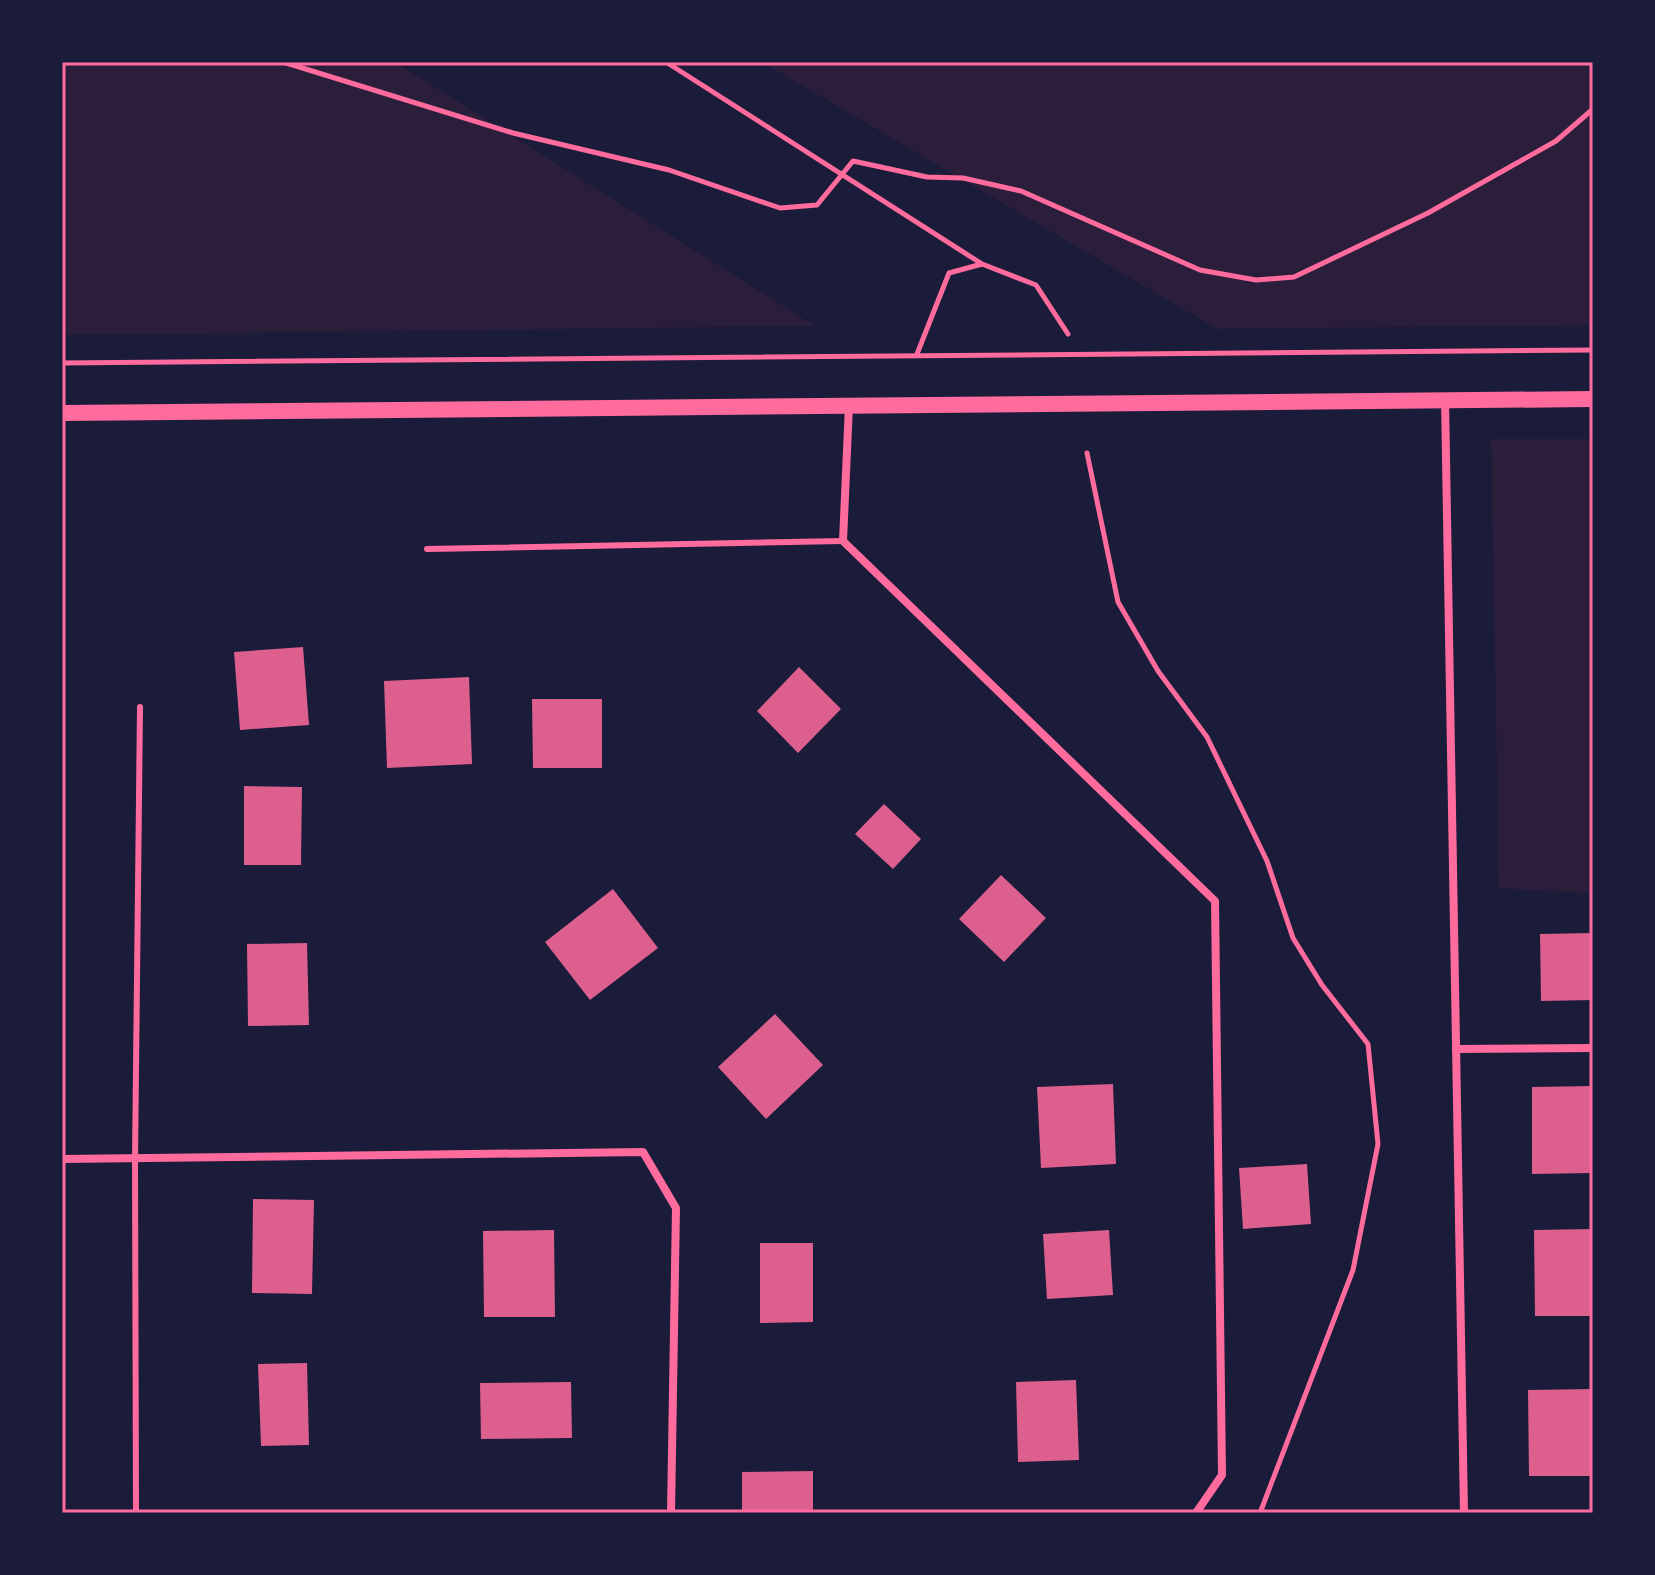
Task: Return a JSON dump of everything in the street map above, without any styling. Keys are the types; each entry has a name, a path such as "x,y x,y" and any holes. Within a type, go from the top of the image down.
{"main road":[{"path":"62,413 1593,399"}],"street":[{"path":"1445,399 1464,1513"},
{"path":"849,404 843,541 1215,901 1222,1475 1196,1513"},
{"path":"1456,1049 1593,1048"},
{"path":"62,1159 643,1152 676,1208 671,1513"}],"lane":[{"path":"427,549 843,541"},
{"path":"136,1513 135,1160 140,707"}],"path":[{"path":"283,62 513,133 669,170 780,208 817,205 853,161 927,177 963,178 1021,191 1200,270 1256,280 1294,277 1428,213 1556,141 1593,109"},
{"path":"666,62 982,264 1036,285 1068,334"},
{"path":"917,354 949,273 982,264"},
{"path":"62,363 1593,350"},
{"path":"1087,453 1118,602 1158,671 1207,737 1267,861 1293,938 1322,985 1368,1044 1378,1144 1353,1270 1260,1513"}],"shaded area":[{"path":"62,62 395,62 815,326 62,335"},
{"path":"762,62 1593,62 1593,325 1217,329"},
{"path":"1491,439 1593,439 1593,894 1499,888"}],"building":[{"path":"303,647 309,725 240,730 234,652"},
{"path":"799,667 841,709 798,753 757,711"},
{"path":"469,677 472,764 387,768 384,681"},
{"path":"532,699 602,699 602,768 533,768"},
{"path":"244,786 302,787 301,865 244,865"},
{"path":"884,804 921,839 893,869 855,834"},
{"path":"1001,875 1046,918 1004,962 959,919"},
{"path":"613,889 658,948 590,1000 545,942"},
{"path":"1593,933 1593,1000 1541,1001 1540,934"},
{"path":"307,943 309,1025 248,1026 247,944"},
{"path":"775,1014 823,1065 766,1119 718,1067"},
{"path":"1113,1084 1116,1164 1041,1168 1037,1087"},
{"path":"1593,1086 1593,1173 1532,1174 1532,1087"},
{"path":"1307,1164 1311,1224 1243,1229 1239,1168"},
{"path":"253,1199 314,1200 312,1294 252,1293"},
{"path":"1593,1229 1593,1316 1535,1316 1534,1230"},
{"path":"554,1230 555,1317 484,1317 483,1231"},
{"path":"1109,1230 1113,1295 1047,1299 1043,1234"},
{"path":"760,1243 813,1243 813,1322 760,1323"},
{"path":"307,1363 309,1445 261,1446 258,1364"},
{"path":"1076,1380 1079,1460 1018,1462 1016,1382"},
{"path":"571,1382 572,1438 481,1439 480,1383"},
{"path":"1593,1389 1593,1476 1529,1476 1528,1390"},
{"path":"813,1471 813,1513 742,1513 742,1472"}]}
